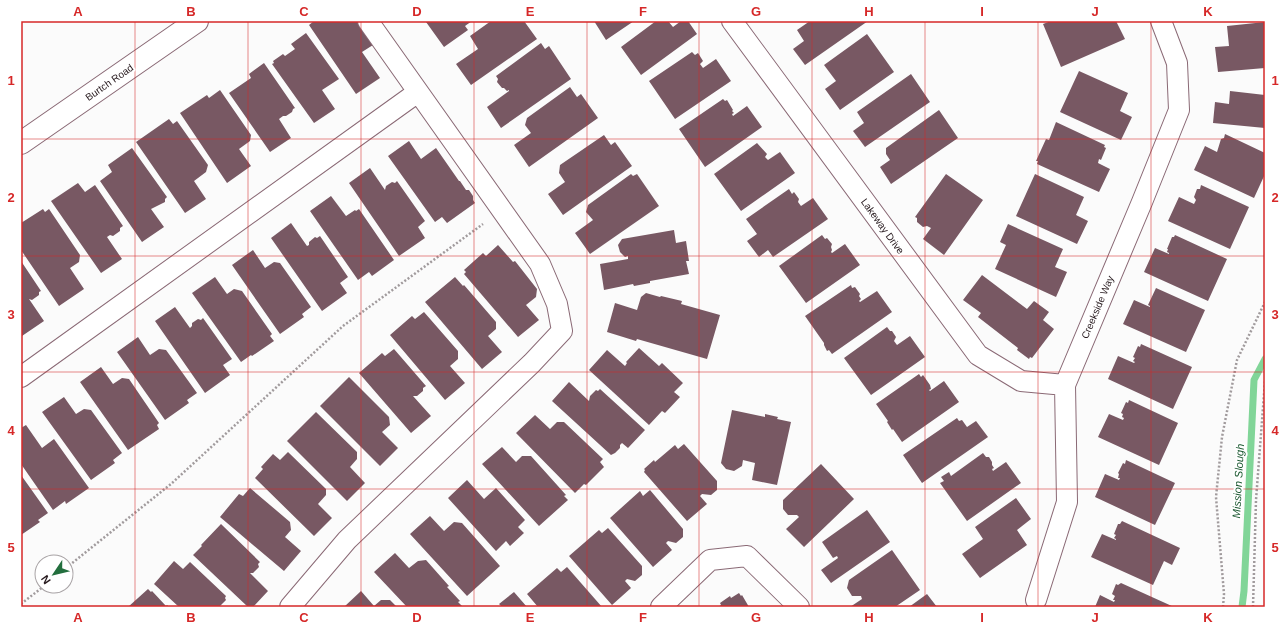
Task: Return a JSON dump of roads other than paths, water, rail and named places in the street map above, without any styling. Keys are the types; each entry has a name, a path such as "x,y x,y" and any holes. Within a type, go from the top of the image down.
{"main road":[{"name":"Burtch Road","path":"21,143 197,21"}],"street":[{"path":"290,607 347,540 521,374 562,331 557,304 540,264 368,21"},
{"name":"Lakeway Drive","path":"732,21 978,355 1021,381 1065,385"},
{"name":"Creekside Way","path":"1036,600 1067,502 1065,385 1179,110 1177,63 1161,21"},
{"path":"21,377 418,92"},
{"path":"661,607 710,560 747,556 799,607"}],"waterway":[{"name":"Mission Slough","path":"1242,607 1254,380 1265,359"}]}
